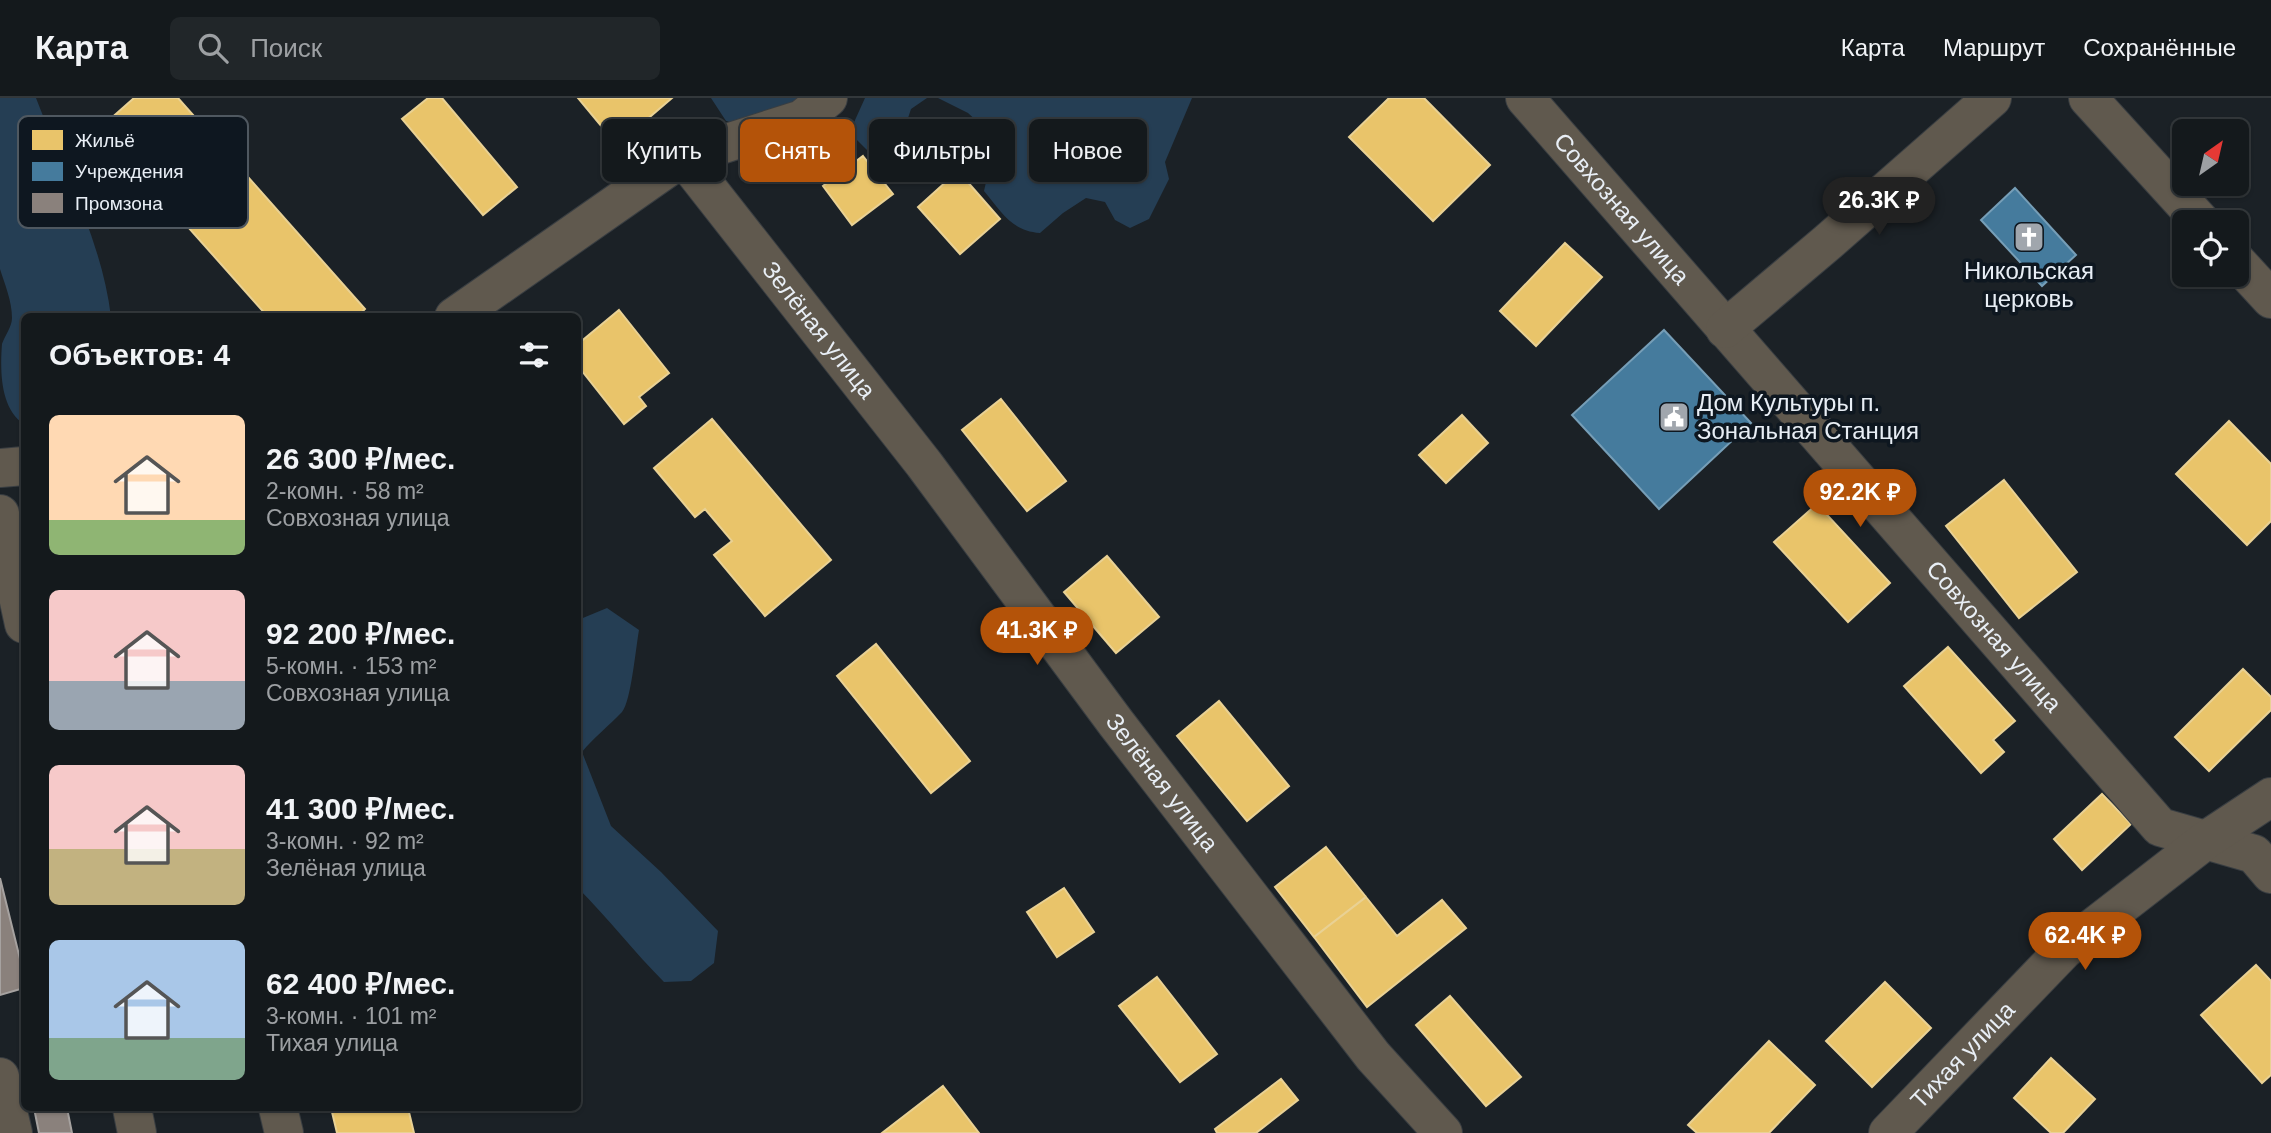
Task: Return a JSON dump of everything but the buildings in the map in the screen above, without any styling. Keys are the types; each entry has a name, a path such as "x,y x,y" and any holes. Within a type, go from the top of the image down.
{"street":[{"path":"726,143 802,118 828,98"},
{"name":"Совхозная улица","path":"1525,98 2160,827 2254,854 2271,874"},
{"path":"1724,329 1992,98"},
{"path":"2088,98 2190,210"},
{"path":"460,313 647,182"},
{"name":"Зелёная улица","path":"703,182 924,464 1116,723 1373,1056 1443,1133"},
{"path":"2249,275 2271,299"},
{"path":"0,468 21,466"},
{"path":"0,514 21,610"},
{"name":"Тихая улица","path":"1888,1133 2064,950 2206,840 2271,797"},
{"path":"0,1077 13,1133"},
{"path":"133,1111 137,1133"},
{"path":"279,1111 284,1133"}],"shaded area":[{"path":"0,98 36,98 43,116 18,116 18,228 88,228 99,261 110,313 21,313 21,421 10,409 3,388 2,344 12,318 10,299 0,269"},
{"path":"711,98 814,98 765,119 740,119 740,124 725,119"},
{"path":"865,98 927,98 911,109 908,119 869,119 869,151 855,137 855,120"},
{"path":"938,98 1192,98 1165,162 1169,179 1149,219 1130,228 1115,220 1105,202 1086,198 1040,233 1022,229 1014,224 984,191 986,182 1015,182 1015,119 975,119"},
{"path":"607,608 639,630 625,706 582,752 611,826 661,872 718,931 714,963 691,981 664,982 581,891 581,619"}],"place":[{"name":"Никольская церковь","path":"2029,237"},
{"name":"Дом Культуры п. Зональная Станция","path":"1674,417"}]}
